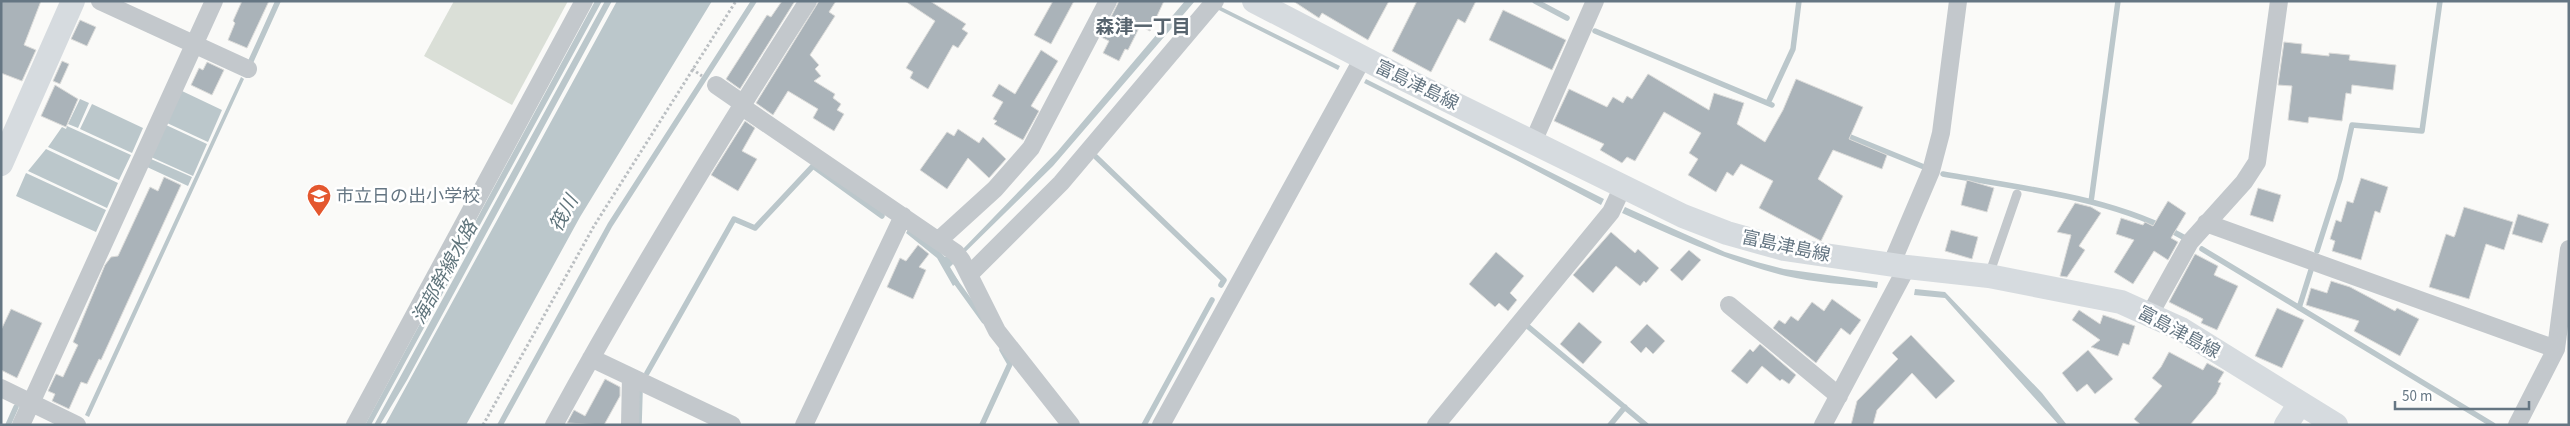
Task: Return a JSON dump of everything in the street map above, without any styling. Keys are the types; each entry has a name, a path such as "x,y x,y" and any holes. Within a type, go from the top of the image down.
{"main road":[{"path":"1,164 73,1"},
{"name":"富島津島線","path":"1254,1 1363,58 1683,216 1727,233 1784,249 1899,266 1989,276 2121,302 2181,329 2336,425"},
{"path":"2286,425 2300,403"}],"street":[{"path":"100,1 248,69"},
{"path":"21,425 214,1"},
{"path":"355,425 584,1"},
{"path":"554,425 591,358 742,104 808,1"},
{"path":"939,240 995,189 1031,148 1108,1"},
{"path":"1533,142 1596,1"},
{"path":"1827,423 1899,266 1931,172 1941,133 1958,1"},
{"path":"2150,314 2190,242 2244,182 2257,162 2279,1"},
{"path":"962,263 1061,183 1213,4"},
{"path":"1161,425 1363,58"},
{"path":"716,85 939,240 962,263 997,331 1071,425"},
{"path":"1436,425 1611,212 1623,186"},
{"path":"804,425 903,216"},
{"path":"2206,223 2556,348"},
{"path":"2517,425 2556,348 2569,249"},
{"path":"1729,305 1839,396"},
{"path":"591,358 732,425"},
{"path":"630,425 631,377"},
{"path":"1,388 77,425"}],"lane":[{"path":"1989,276 2016,194"}],"path":[{"path":"483,425 594,226 736,1"},
{"path":"692,69 697,72"}],"shaded area":[{"path":"454,1 568,1 512,105 424,56"}],"water":[{"path":"595,1 602,1 371,425 365,425"},
{"path":"605,1 612,1 407,380 380,425 374,425"},
{"name":"筏川","path":"617,1 712,1 580,217 466,425 385,425"},
{"path":"1185,1 1195,1 1053,166 950,267 959,282 953,286 937,258 906,233 909,228 933,245 945,257 953,257 961,251 1057,152"},
{"path":"1201,1 1209,1 1340,66 1338,70"},
{"path":"241,77 244,79 89,417 85,415"},
{"path":"1366,79 1604,199 1601,205 1364,83"},
{"path":"182,91 222,110 208,142 167,123"},
{"path":"80,99 89,103 78,128 68,124"},
{"path":"92,104 143,128 132,153 80,129"},
{"path":"166,125 207,144 193,176 151,157"},
{"path":"67,126 131,155 119,180 48,147 62,127 66,129"},
{"path":"46,149 118,183 107,208 28,171"},
{"path":"151,159 192,177 188,186 147,167"},
{"path":"26,173 106,210 96,232 16,196"},
{"path":"1625,207 1725,252 1784,269 1878,282 1877,288 1797,278 1744,264 1622,213"},
{"path":"1915,289 1945,292 2042,393 2067,425 2059,425 1945,298 1914,295"}],"building":[{"path":"1,1 41,1 24,45 36,50 22,81 1,73"},
{"path":"242,1 269,1 247,48 228,40 235,23 233,21"},
{"path":"782,1 795,1 740,89 726,79 767,15 771,17"},
{"path":"819,1 836,1 829,12 835,16 810,55 819,65 815,69 821,76 814,81 835,94 833,98 841,104 837,110 844,114 834,131 813,118 818,109 788,91 773,115 756,103"},
{"path":"905,1 930,1 966,24 962,29 968,33 958,48 953,45 928,89 910,78 913,72 906,68 935,21"},
{"path":"1053,1 1074,1 1051,44 1034,35"},
{"path":"1119,1 1164,1 1150,31 1140,26 1128,50 1125,49 1119,61 1103,53 1109,41 1101,37"},
{"path":"1293,1 1389,1 1368,40 1322,13 1319,18"},
{"path":"1417,1 1476,1 1465,23 1458,19 1431,72 1392,51"},
{"path":"1503,10 1566,40 1552,70 1489,40"},
{"path":"80,20 96,27 87,46 71,39"},
{"path":"2284,42 2302,44 2301,53 2329,56 2329,53 2350,55 2349,60 2396,65 2393,90 2352,85 2351,94 2346,93 2342,121 2309,117 2308,123 2288,120 2292,86 2278,85"},
{"path":"1041,50 1058,61 1031,106 1039,111 1023,140 994,124 997,121 993,119 1003,102 992,96 999,84 1015,94"},
{"path":"62,61 69,64 60,84 53,81"},
{"path":"207,62 224,70 212,95 191,85 199,68 203,70"},
{"path":"1648,74 1709,110 1714,93 1744,103 1737,124 1765,142 1783,110 1796,79 1863,107 1849,139 1887,155 1882,169 1833,150 1818,179 1843,196 1821,241 1759,208 1773,181 1741,164 1733,176 1727,172 1716,192 1688,175 1698,159 1689,153 1701,133 1664,112 1635,161 1627,157 1622,163 1600,150 1604,144 1554,121 1569,89 1607,107 1613,97 1623,103 1627,96 1632,99"},
{"path":"55,85 78,99 66,127 41,116"},
{"path":"745,121 755,128 742,151 757,159 738,191 711,175"},
{"path":"958,129 979,143 983,137 1006,159 989,178 968,158 947,189 920,170 947,132 954,136"},
{"path":"164,177 181,185 101,360 99,359 87,384 81,382 69,409 52,401 55,394 48,391 56,374 63,377 78,345 73,342 105,265 111,257 118,256 150,187 158,191"},
{"path":"2361,178 2388,187 2380,213 2375,211 2361,260 2332,251 2335,241 2330,239 2336,220 2341,222 2347,201 2353,203"},
{"path":"1967,180 1994,188 1987,212 1961,205"},
{"path":"2258,188 2281,195 2273,222 2250,215"},
{"path":"2168,201 2186,213 2171,238 2178,242 2168,260 2154,251 2133,284 2114,272 2134,240 2116,234 2121,218 2143,225 2145,222 2153,226"},
{"path":"2075,203 2091,207 2101,213 2079,246 2085,250 2067,277 2060,276 2071,235 2057,232"},
{"path":"2464,207 2513,222 2504,250 2486,244 2469,299 2429,287 2446,234 2454,237"},
{"path":"2518,214 2549,224 2542,243 2512,234"},
{"path":"1951,230 1978,237 1972,259 1945,251"},
{"path":"1611,232 1635,253 1638,249 1659,268 1646,283 1644,281 1640,286 1616,266 1593,293 1573,275"},
{"path":"918,245 929,254 919,267 926,270 913,299 887,287 900,258 906,261"},
{"path":"1689,250 1701,260 1682,281 1670,270"},
{"path":"1496,252 1524,276 1510,293 1517,300 1508,311 1499,303 1495,307 1469,284"},
{"path":"2195,254 2218,266 2214,275 2238,286 2217,330 2201,323 2203,319 2169,302"},
{"path":"2331,281 2350,287 2395,311 2397,308 2419,319 2400,356 2354,331 2359,321 2306,305 2311,288 2327,293"},
{"path":"1832,299 1861,320 1850,335 1841,328 1816,363 1773,328 1779,320 1785,324 1791,316 1798,321 1812,302 1824,311"},
{"path":"2277,308 2304,320 2282,368 2255,356"},
{"path":"11,309 42,323 17,378 1,370 1,330"},
{"path":"2079,310 2100,324 2103,315 2135,326 2129,345 2123,343 2118,356 2091,347 2100,340 2072,320"},
{"path":"1579,322 1602,342 1583,364 1560,344"},
{"path":"1647,324 1665,341 1653,354 1646,347 1641,353 1630,342"},
{"path":"1911,335 1955,381 1936,399 1912,373 1877,410 1873,425 1851,425 1857,401 1898,359 1892,353"},
{"path":"1760,344 1796,375 1789,384 1782,379 1780,381 1762,366 1747,384 1731,371 1750,349 1753,352"},
{"path":"2088,350 2113,379 2095,394 2087,384 2077,392 2062,373"},
{"path":"2169,352 2203,370 2207,363 2224,372 2218,382 2221,383 2216,394 2190,425 2141,425 2134,419 2162,386 2152,378 2161,367"},
{"path":"605,379 620,387 620,396 604,425 567,423 574,410 585,416"}],"waterway":[{"path":"251,61 278,1"},
{"path":"500,425 610,225 754,1"},
{"path":"1535,1 1567,18"},
{"path":"1768,103 1793,49 1799,1"},
{"path":"2091,202 2118,1"},
{"path":"2317,251 2340,179 2352,125 2422,131 2440,1"},
{"path":"1595,31 1772,105"},
{"path":"1843,134 1924,167"},
{"path":"1096,157 1224,280 1221,285"},
{"path":"647,373 734,219 755,228 813,166 882,216"},
{"path":"1943,174 2036,190 2098,204 2157,224 2185,238"},
{"path":"2202,249 2493,425"},
{"path":"2299,308 2311,270"},
{"path":"953,278 984,321"},
{"path":"1144,425 1212,300"},
{"path":"1525,324 1646,425"},
{"path":"982,425 1010,364 1002,350"},
{"path":"639,425 640,393"},
{"path":"8,425 16,407"},
{"path":"1610,425 1625,407"}],"place":[{"name":"市立日の出小学校","path":"319,217"}],"district":[{"name":"森津一丁目","path":"1143,26"}],"water label":[{"name":"海部幹線水路","path":"444,272"}]}
